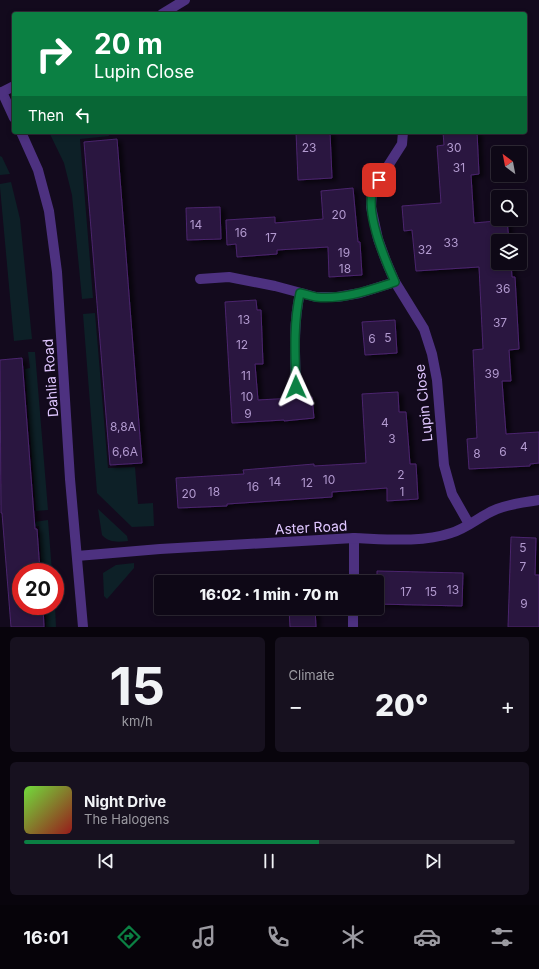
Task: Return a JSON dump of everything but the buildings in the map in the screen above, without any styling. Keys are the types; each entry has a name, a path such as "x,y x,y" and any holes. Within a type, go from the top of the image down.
{"street":[{"path":"165,12 185,0"},
{"path":"12,87 1,92 12,114"},
{"name":"Dahlia Road","path":"22,134 38,170 49,211 57,272 70,471 83,627"},
{"name":"Lupin Close","path":"403,134 402,144 372,192 371,206 378,239 386,261 395,282 424,329 432,354 437,380 444,465 452,494 469,524"},
{"path":"200,279 229,277 275,286 316,297 337,297 360,293 395,282"},
{"path":"296,387 296,308 300,293"},
{"name":"Aster Road","path":"77,556 354,538 385,539 435,537 453,533 496,509 523,502 539,500"},
{"path":"354,538 354,575"},
{"path":"353,615 353,627"}],"shaded area":[{"path":"50,134 108,134 109,136 80,139 93,298 82,299 72,195 64,163"},
{"path":"0,156 2,157 10,174 0,175"},
{"path":"11,182 20,219 32,339 14,341 0,187 0,184"},
{"path":"95,313 108,468 135,467 138,504 153,503 154,526 132,527 97,493 83,314"},
{"path":"28,352 35,352 48,510 36,511 25,369 30,368"},
{"path":"98,509 127,536 128,541 111,541 102,535"},
{"path":"48,520 51,563 41,563 39,526 34,527 34,522"},
{"path":"134,563 134,568 107,599 104,596 103,573 116,565"},
{"path":"45,615 55,615 56,627 46,627"}],"route":[{"path":"296,387 296,308 300,293 316,297 337,297 360,293 395,282 378,239 371,206 372,192 379,180"}]}
